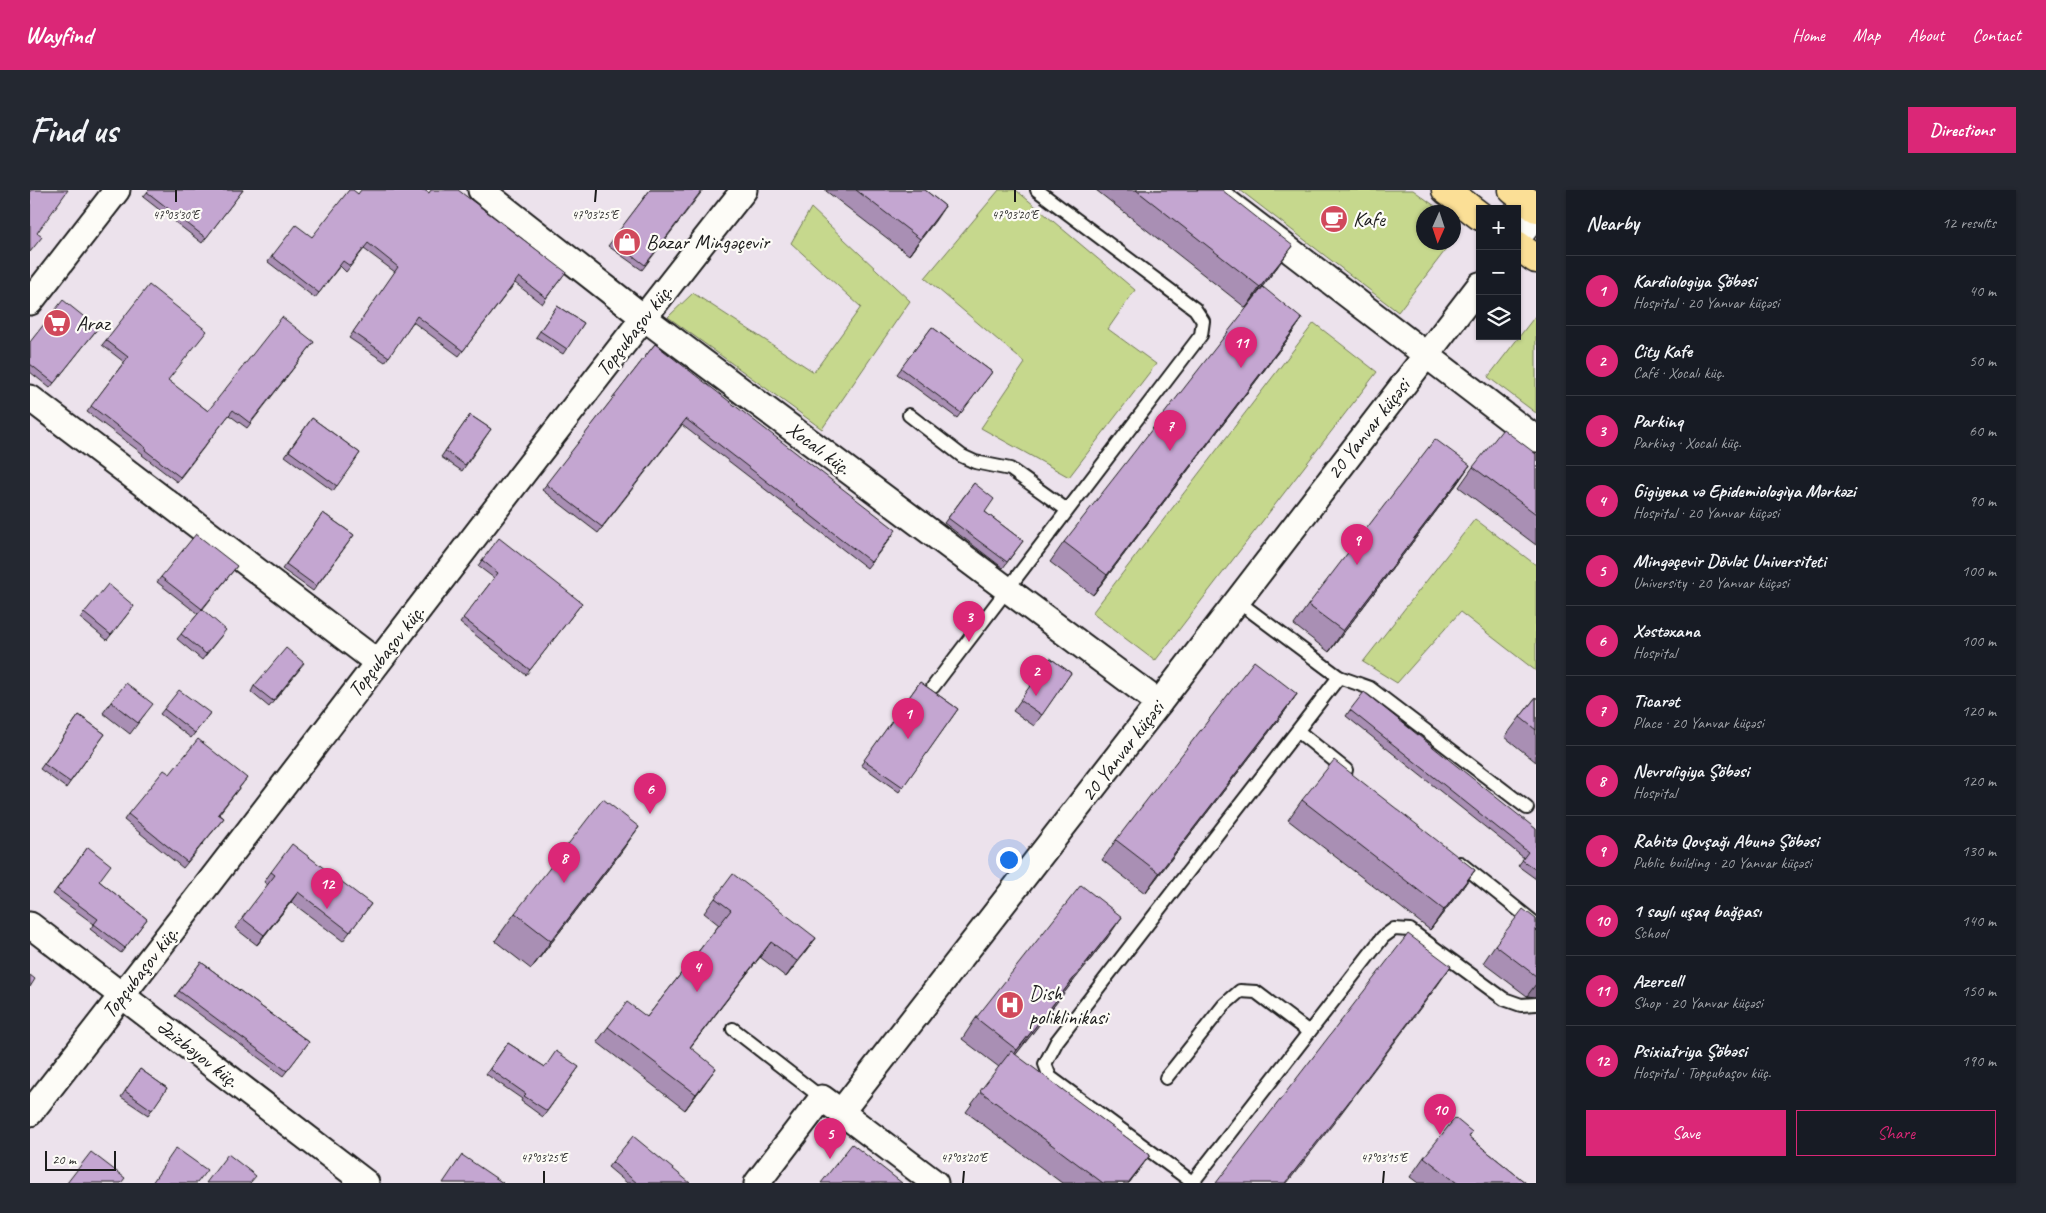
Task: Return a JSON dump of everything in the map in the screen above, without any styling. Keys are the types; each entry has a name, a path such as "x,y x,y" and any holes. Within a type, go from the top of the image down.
{"main road":[{"path":"1446,190 1476,213"},
{"path":"1513,190 1536,208"},
{"path":"1521,231 1536,212"},
{"path":"1521,248 1536,259"}],"street":[{"path":"30,302 117,190"},
{"name":"Xocalı küç.","path":"482,190 643,317 1159,703"},
{"name":"Topçubaşov küç.","path":"30,1113 123,995 643,317 744,190"},
{"path":"1212,190 1536,439"},
{"name":"20 Yanvar küçəsi","path":"757,1183 831,1105 1159,703 1236,600 1476,290"},
{"path":"30,398 377,662"},
{"name":"Əzizbəyov küç.","path":"30,924 366,1183"},
{"path":"831,1105 935,1183"}],"lane":[{"path":"933,687 1201,335 1203,321 1195,309 1037,190"},
{"path":"909,415 962,456 975,462 1010,469 1067,510"},
{"path":"1236,600 1339,677 1370,688 1526,808"},
{"path":"1339,677 1299,732 1056,1041 1045,1064 1050,1077 1192,1183 1383,938 1394,928 1410,930 1504,999 1521,1005 1536,1004"},
{"path":"1299,732 1352,775"},
{"path":"1452,856 1536,924"},
{"path":"1166,1078 1224,1006 1240,991 1256,992 1309,1032"},
{"path":"733,1029 831,1105"}],"green space":[{"path":"999,190 1016,190 1135,290 1108,329 1156,364 1069,477 981,428 1025,363 925,278"},
{"path":"1240,190 1413,190 1433,205 1416,205 1416,250 1446,250 1398,312"},
{"path":"811,208 910,301 822,429 668,317 693,293 814,372 861,307 791,243"},
{"path":"1536,315 1536,413 1488,377 1517,340 1521,340 1521,334"},
{"path":"1314,323 1377,372 1155,661 1092,613"},
{"path":"1475,519 1536,565 1536,671 1460,612 1397,683 1363,662"}],"building":[{"path":"30,190 68,190 37,233 42,237 30,252"},
{"path":"149,190 243,190 206,238 147,192"},
{"path":"349,190 353,190 358,194 361,190 424,190 429,193 431,190 458,190 566,272 546,298 519,277 463,351 417,316 389,357 353,332 398,267 368,243 350,266 343,261 319,293 272,256 296,225 312,237"},
{"path":"650,190 702,190 645,265 612,240"},
{"path":"856,190 925,190 945,206 920,239"},
{"path":"1136,190 1222,190 1293,246 1260,287"},
{"path":"149,285 207,331 168,380 208,411 282,317 314,342 250,423 233,410 180,477 91,406 128,357 106,340"},
{"path":"1263,287 1302,319 1107,575 1064,542"},
{"path":"63,300 98,328 54,383 30,364 30,342"},
{"path":"557,306 584,323 567,349 540,331"},
{"path":"932,327 992,372 961,413 901,368"},
{"path":"655,344 896,530 871,562 686,419 602,527 546,484"},
{"path":"470,415 491,429 465,465 445,451"},
{"path":"312,418 360,453 337,486 289,451"},
{"path":"1503,429 1536,454 1536,514 1473,467"},
{"path":"1435,439 1470,465 1343,631 1308,605"},
{"path":"974,483 994,499 985,512 1023,541 1007,562 948,518"},
{"path":"323,513 354,535 316,586 286,564"},
{"path":"196,534 237,566 202,609 161,577"},
{"path":"499,538 582,603 530,670 463,618 498,573 482,560"},
{"path":"108,584 134,606 111,635 84,613"},
{"path":"202,609 226,630 206,654 181,634"},
{"path":"286,648 304,663 273,701 254,686"},
{"path":"1050,658 1071,673 1042,715 1020,700"},
{"path":"1254,661 1297,694 1159,873 1116,840"},
{"path":"920,682 958,709 903,787 864,760"},
{"path":"126,683 153,704 138,723 111,702"},
{"path":"179,690 210,713 195,733 164,709"},
{"path":"1364,692 1536,829 1536,870 1522,860 1528,852 1350,710"},
{"path":"1536,697 1536,730 1520,717"},
{"path":"79,715 105,734 70,782 44,764"},
{"path":"198,739 247,778 218,814 224,818 187,862 128,814 164,770 170,774"},
{"path":"1334,760 1475,870 1444,910 1302,800"},
{"path":"603,799 639,827 551,941 515,913"},
{"path":"292,844 371,904 350,932 298,892 264,935 242,918 275,875 271,872"},
{"path":"88,847 111,865 99,881 147,919 125,948 94,924 98,919 57,889"},
{"path":"733,874 816,938 797,961 771,942 690,1047 716,1068 696,1094 608,1027 627,1002 647,1017 731,910 715,898"},
{"path":"1081,885 1122,917 1017,1050 976,1018"},
{"path":"1523,909 1536,919 1536,976 1495,945"},
{"path":"1408,934 1451,966 1347,1104 1285,1183 1216,1183"},
{"path":"201,962 309,1042 287,1071 179,991"},
{"path":"30,975 35,979 30,987"},
{"path":"508,1043 545,1067 556,1051 579,1067 547,1111 524,1096 526,1094 490,1069"},
{"path":"1011,1051 1150,1155 1128,1183 1103,1183 980,1091"},
{"path":"140,1069 167,1088 152,1110 125,1091"},
{"path":"1455,1118 1472,1132 1469,1137 1526,1183 1457,1183 1424,1157"},
{"path":"633,1136 690,1183 637,1183 612,1162"},
{"path":"852,1144 902,1183 821,1183"},
{"path":"176,1148 207,1170 197,1183 152,1183"},
{"path":"91,1152 125,1178 121,1183 67,1183"},
{"path":"228,1154 256,1176 250,1183 206,1183"},
{"path":"462,1155 503,1183 443,1183"}],"place":[{"name":"Kafe","path":"1334,219"},
{"name":"Bazar Mingəçevir","path":"627,242"},
{"name":"Araz","path":"57,323"},
{"name":"Azercell","path":"1241,368"},
{"name":"Ticarət","path":"1170,451"},
{"name":"Rabitə Qovşağı Abunə Şöbəsi","path":"1357,565"},
{"name":"Parkinq","path":"969,642"},
{"name":"City Kafe","path":"1036,696"},
{"name":"Kardiologiya Şöbəsi","path":"908,739"},
{"name":"Xəstəxana","path":"650,814"},
{"name":"Nevroligiya Şöbəsi","path":"564,883"},
{"name":"Psixiatriya Şöbəsi","path":"327,909"},
{"name":"Gigiyena və Epidemiologiya Mərkəzi","path":"697,992"},
{"name":"Dish poliklinikasi","path":"1010,1005"},
{"name":"1 saylı uşaq bağçası","path":"1440,1135"},
{"name":"Mingəçevir Dövlət Universiteti","path":"830,1159"}]}
